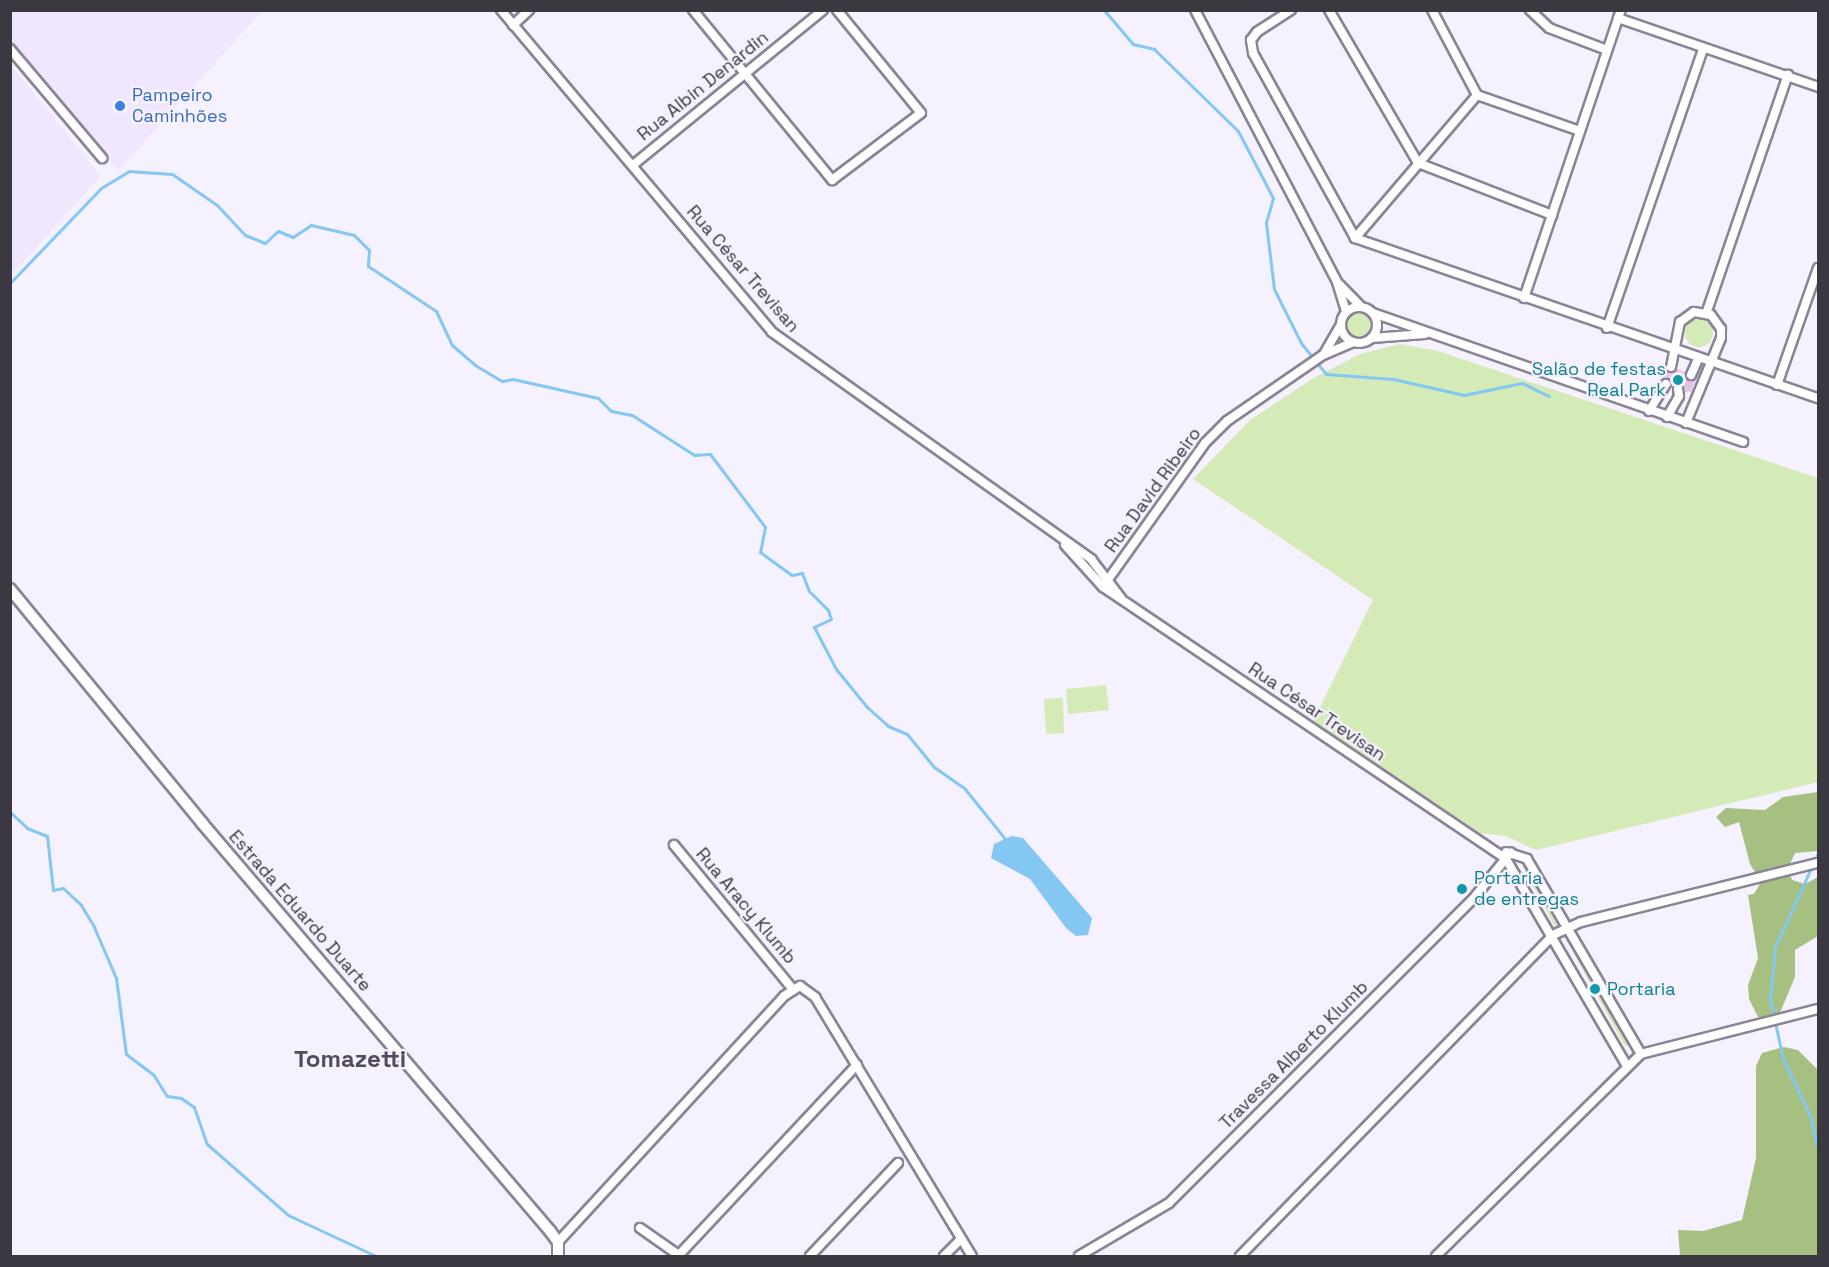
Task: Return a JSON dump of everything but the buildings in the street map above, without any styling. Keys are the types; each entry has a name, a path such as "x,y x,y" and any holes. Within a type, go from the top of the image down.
{"street":[{"name":"Rua César Trevisan","path":"501,10 789,348 1063,543 1095,562 1109,578 1121,598"},
{"path":"513,25 529,10"},
{"path":"693,10 832,180 921,112 837,10"},
{"name":"Rua Albin Denardin","path":"633,165 823,10"},
{"path":"1195,10 1337,282 1346,312 1341,325 1353,342 1372,338 1428,334"},
{"path":"1291,10 1257,32 1251,40 1253,53 1355,238 1607,328 1818,398"},
{"path":"1329,10 1418,163 1552,215"},
{"path":"1432,10 1477,95 1580,131"},
{"path":"1530,10 1549,28 1607,50"},
{"path":"1524,298 1619,14 1703,48 1818,87"},
{"path":"1607,328 1703,48"},
{"path":"10,49 102,158"},
{"path":"1706,314 1788,75"},
{"path":"1355,238 1477,95"},
{"path":"1777,385 1818,268"},
{"path":"1337,282 1360,306 1373,313 1743,442"},
{"path":"1346,312 1360,306"},
{"path":"1671,367 1680,322 1694,312 1706,314 1721,329 1711,363 1686,423"},
{"path":"1372,338 1378,327 1373,313"},
{"name":"Rua David Ribeiro","path":"1323,355 1341,325"},
{"name":"Rua David Ribeiro","path":"1103,587 1205,443 1227,421 1323,355 1353,342"},
{"path":"1688,374 1696,358"},
{"path":"1649,411 1666,384"},
{"path":"1667,417 1681,392"},
{"name":"Rua César Trevisan","path":"1063,543 1085,573 1103,587 1497,852 1527,859 1641,1054"},
{"name":"Estrada Eduardo Duarte","path":"10,589 202,823 558,1242"},
{"name":"Rua Aracy Klumb","path":"674,845 792,988"},
{"path":"1509,855 1627,1066"},
{"name":"Travessa Alberto Klumb","path":"1079,1257 1169,1203 1473,899 1509,855"},
{"path":"1240,1257 1553,935 1567,927 1818,863"},
{"path":"558,1257 558,1242 792,988 807,989 815,997 972,1257"},
{"path":"1436,1257 1641,1054 1818,1009"},
{"path":"640,1228 679,1256 857,1065"},
{"path":"810,1257 898,1163"},
{"path":"945,1257 961,1239"}],"shaded area":[{"name":"Pampeiro Caminhões","path":"10,11 262,11 118,171 11,41"},
{"path":"11,65 101,176 10,275"}],"green space":[{"path":"1358,313 1366,317 1370,325 1366,333 1358,337 1350,333 1346,325 1350,317"},
{"path":"1699,319 1709,323 1713,333 1709,343 1699,347 1689,343 1685,333 1689,323"},
{"path":"1400,344 1438,351 1818,478 1818,782 1536,850 1505,836 1480,833 1313,721 1373,600 1193,479 1250,420 1312,379 1360,354"},
{"path":"1106,685 1109,710 1068,714 1066,689"},
{"path":"1063,698 1064,733 1046,734 1044,699"},
{"path":"1818,792 1818,851 1795,853 1788,868 1792,880 1805,884 1818,877 1818,936 1795,950 1795,977 1777,1020 1758,1017 1749,999 1748,985 1758,958 1748,895 1754,894 1761,882 1750,864 1739,822 1725,827 1716,817 1726,808 1765,810 1783,797"},
{"path":"1522,865 1526,866 1558,927 1555,927"},
{"path":"1564,936 1629,1041 1629,1045 1625,1046"},
{"path":"1784,1047 1798,1050 1818,1070 1818,1256 1680,1256 1678,1230 1703,1231 1742,1220 1756,1158 1756,1066 1762,1053"}],"water":[{"path":"1012,836 1023,838 1092,918 1088,935 1076,936 1066,928 1030,879 991,858 994,844"}],"waterway":[{"path":"1104,10 1133,44 1154,49 1238,131 1273,198 1266,223 1274,289 1301,343 1326,374 1393,379 1464,395 1522,383 1549,396"},
{"path":"10,283 101,188 129,171 172,174 217,205 245,235 265,243 278,231 293,237 311,225 354,235 369,250 368,266 436,311 452,345 475,365 502,381 513,379 598,398 611,411 632,415 694,455 710,454 765,527 760,552 792,575 802,573 809,591 828,610 831,619 814,627 836,669 867,707 888,726 907,734 934,767 965,789 1006,840"},
{"path":"10,812 27,828 47,836 53,890 63,888 81,905 94,927 116,978 126,1054 153,1074 167,1096 181,1098 194,1107 207,1144 288,1215 376,1256"},
{"path":"1814,862 1818,853"},
{"path":"1811,868 1775,947 1770,999 1783,1059 1810,1115 1818,1151"}],"tunnel":[{"path":"1666,384 1671,367"},
{"path":"1678,389 1686,373"},
{"path":"1684,391 1691,375"}],"place":[{"name":"Pampeiro Caminhões","path":"120,106"},
{"name":"Salão de festas Real Park","path":"1678,380"},
{"name":"Portaria de entregas","path":"1462,889"},
{"name":"Portaria","path":"1595,989"}],"district":[{"name":"Tomazetti","path":"350,1059"}]}
